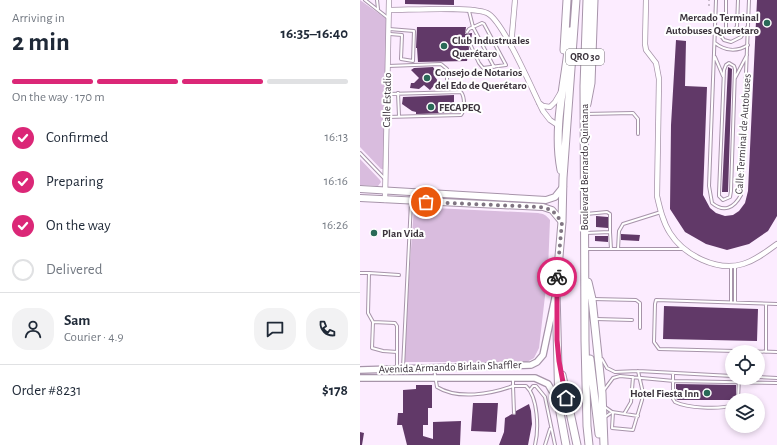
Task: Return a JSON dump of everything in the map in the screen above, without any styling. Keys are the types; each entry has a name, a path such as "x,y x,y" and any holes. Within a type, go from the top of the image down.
{"highway":[{"path":"565,62 564,42 567,0"},
{"path":"563,178 559,160 559,126 565,62 575,0"},
{"name":"Boulevard Bernardo Quintana","path":"566,445 559,407 556,291 562,222 563,178 575,0"},
{"name":"Boulevard Bernardo Quintana","path":"587,0 584,114 587,426 589,445"},
{"path":"584,114 591,83 594,0"},
{"path":"585,269 592,299 597,342 603,405 604,445"},
{"name":"Boulevard Bernardo Quintana","path":"586,333 600,445"},
{"name":"Boulevard Bernardo Quintana","path":"559,361 577,445"}],"main road":[{"path":"360,189 546,200 555,197 563,187"},
{"path":"360,198 411,202 543,207 552,210 562,222"}],"street":[{"name":"Calle Estadio","path":"386,200 389,0"},
{"path":"511,46 515,0"},
{"path":"646,0 645,44 646,50 656,63 659,79 657,196 661,212 671,234 685,249 703,261 733,265 763,254 777,244"},
{"path":"389,10 469,10 487,13 494,17 511,46 538,102 550,120 559,126"},
{"path":"538,102 543,106 550,107 556,102 563,89"},
{"name":"Avenida Armando Birlain Shaffler","path":"360,370 529,366 537,362 544,352 556,291"},
{"name":"Avenida Armando Birlain Shaffler","path":"360,378 535,378 545,382 556,396 559,407"}],"lane":[{"path":"365,0 389,18"},
{"path":"377,0 378,9"},
{"name":"Calle Terminal de Autobuses","path":"716,0 709,186 711,204 725,209 732,207 741,196 750,0"},
{"path":"726,0 726,28 731,32 735,30 737,26 738,0"},
{"path":"469,10 474,26 494,67"},
{"path":"467,32 474,26 482,23 484,24 506,62 504,66 481,67 470,44"},
{"path":"715,28 724,40 731,42 741,37 749,25"},
{"path":"388,32 402,30 414,31 413,61 401,59 402,30"},
{"path":"388,32 402,35"},
{"path":"715,43 728,50 739,49 748,45"},
{"path":"735,79 748,55"},
{"path":"714,56 724,78"},
{"path":"728,63 734,66 735,79 730,195 727,200 723,200 719,196 719,192 724,67 728,63"},
{"path":"388,66 441,64 447,68 447,85"},
{"path":"387,117 461,115 464,111 463,96 461,92 388,94"},
{"path":"398,93 399,116"},
{"path":"584,114 633,113 638,119 638,134"},
{"path":"360,153 386,180"},
{"path":"706,191 709,186"},
{"path":"400,369 411,202"},
{"path":"585,214 607,212 610,214 611,250"},
{"path":"618,249 619,231 623,224 661,212"},
{"path":"585,233 610,232"},
{"path":"585,249 685,249"},
{"path":"731,302 733,265"},
{"path":"733,265 735,302"},
{"path":"360,273 399,275"},
{"path":"369,273 367,310 368,316 373,322 372,348 383,351 397,352"},
{"path":"592,299 636,300 641,306 640,328"},
{"path":"777,304 656,300 654,342 656,347 659,349 777,352"},
{"path":"766,304 766,352"},
{"path":"594,319 632,320"},
{"path":"373,322 395,323 397,326 397,352 400,369"},
{"path":"597,342 603,364 610,371 725,376"},
{"path":"434,369 434,378 437,387 444,391 468,394 494,391 513,386 526,386 530,390 537,413 535,445"},
{"path":"613,412 612,427 614,430 633,430 641,408 643,393 638,371"},
{"path":"674,373 673,400 681,405 725,406"},
{"path":"513,377 514,413"},
{"path":"602,393 613,378 633,377 674,381 725,382"},
{"path":"624,414 631,402 633,377"},
{"path":"765,377 777,378"},
{"path":"765,383 777,383"},
{"path":"530,390 533,386 536,386 545,397 555,445"},
{"path":"603,405 613,412 638,416"},
{"path":"603,418 613,412"},
{"path":"545,445 551,427"}],"path":[{"path":"709,0 709,6"}],"shaded area":[{"path":"360,0 388,20 384,169 381,169 360,147"},
{"path":"360,159 380,180 381,182 378,186 360,185"},
{"path":"414,207 538,213 545,215 550,220 548,270 539,348 534,358 527,362 403,362"}],"building":[{"path":"405,0 454,0 454,5 405,4"},
{"path":"757,0 777,0 777,216 768,231 749,244 727,250 706,244 685,232 670,209 671,125 676,40 686,41 685,86 707,87 703,195 710,208 716,213 725,216 733,215 739,211 745,203 748,191"},
{"name":"Club Industruales Querétaro","path":"417,27 466,27 465,34 472,33 471,42 468,43 469,48 467,61 418,62 416,48"},
{"name":"Consejo de Notarios del Edo de Querétaro","path":"433,67 438,74 435,77 438,81 430,90 424,85 419,89 410,88 411,83 414,83 419,78 411,70 414,68"},
{"path":"728,67 732,69 728,192 722,192"},
{"name":"FECAPEQ","path":"454,95 454,113 416,114 416,112 402,104 403,97"},
{"path":"596,216 608,217 608,228 596,227"},
{"path":"621,234 640,235 639,241 621,240"},
{"path":"595,236 608,236 608,242 595,241"},
{"path":"664,306 758,309 757,341 663,339"},
{"name":"Hotel Fiesta Inn","path":"676,384 736,385 736,393 725,393 725,400 676,399"},
{"path":"416,385 432,385 432,408 428,408 428,425 423,425 423,436 433,439 433,422 461,421 460,445 407,445 402,425 397,425 398,413 403,413 403,390 416,389"},
{"path":"473,403 498,403 496,432 471,431"},
{"path":"529,404 532,424 528,445 499,445 504,432 505,418 512,414 515,415 516,411"},
{"path":"360,432 364,433 362,445 360,445"}],"way so far":[{"path":"426,202 540,207 552,210 562,222 557,277"}],"place":[{"name":"Mercado Terminal Autobuses Queretaro","path":"767,23"},
{"name":"Club Industruales Querétaro","path":"444,46"},
{"name":"Consejo de Notarios del Edo de Querétaro","path":"427,78"},
{"name":"FECAPEQ","path":"431,107"},
{"name":"Plan Vida","path":"374,233"},
{"name":"Hotel Fiesta Inn","path":"707,393"}],"route":[{"path":"557,277 557,340 559,361 566,398"}]}
